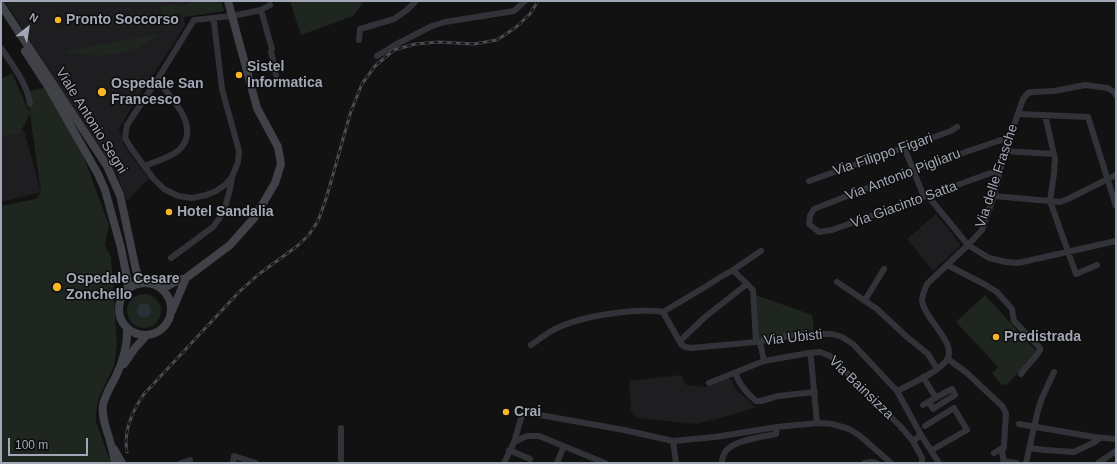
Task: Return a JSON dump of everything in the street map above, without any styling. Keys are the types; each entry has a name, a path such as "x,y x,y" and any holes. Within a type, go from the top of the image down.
{"main road":[{"path":"162,289 186,278 230,245 255,217 275,183 281,164 278,147 257,108 228,1"},
{"name":"Viale Antonio Segni","path":"1,5 107,166 120,195 136,270 141,283"},
{"name":"Viale Antonio Segni","path":"1,14 49,88 98,174 105,190 121,248 128,283 127,290"},
{"path":"172,312 170,299 162,289 152,284 141,283 127,290 121,300 119,312 120,318 127,328 133,333 146,336 159,332 168,324 186,278"},
{"path":"115,463 105,424 103,404 117,374 126,349 128,339 127,328"},
{"path":"117,374 134,348 146,336"},
{"path":"111,445 122,463"}],"street":[{"path":"359,40 360,29 376,23 394,19 416,1"},
{"path":"377,56 432,26 445,22 514,10 525,1"},
{"path":"194,20 198,23 214,22 261,10 270,5"},
{"path":"261,10 272,48 271,51 276,75"},
{"path":"194,20 232,17"},
{"path":"194,20 127,126 125,138 153,178 164,189 178,196 192,198 206,195 225,185 232,177"},
{"path":"171,258 213,227 219,219 226,204 232,177 238,162 239,151 222,89 214,22"},
{"path":"1,48 19,75 28,94 30,104"},
{"path":"145,166 171,155 179,149 185,140 188,131 186,120 182,111 156,80"},
{"name":"Via delle Frasche","path":"948,359 949,351 946,342 926,313 923,306 922,299 924,291 927,284 982,230 994,196 999,170 1009,138 1023,99 1028,93 1032,92 1054,91 1085,85 1108,88 1116,95"},
{"path":"1018,114 1088,118 1116,206"},
{"path":"1045,115 1055,159 1050,201 1067,251 1076,274 1097,265"},
{"name":"Via Filippo Figari","path":"809,181 951,131 957,127"},
{"name":"Via Antonio Pigliaru","path":"809,224 810,216 814,209 913,170 1009,138"},
{"path":"904,147 922,192 928,196 968,245 989,258 1006,262 1018,262 1116,241"},
{"path":"1005,151 1054,154"},
{"name":"Via Giacinto Satta","path":"809,224 819,232 832,230 999,170"},
{"path":"994,196 1060,202 1116,175"},
{"path":"531,345 557,328 575,321 605,314 623,312 655,310 663,312 761,252"},
{"path":"947,265 998,292 1012,309 1014,321 1040,348 1037,355 1021,374"},
{"path":"865,300 884,269"},
{"path":"733,270 753,290 758,342 764,361"},
{"path":"837,282 877,309 928,354 937,369"},
{"path":"663,312 680,341 705,317 747,284"},
{"name":"Via Ubisti","path":"680,341 685,346 691,348 758,342 801,334 832,334 842,337 853,344 897,391 939,463"},
{"name":"Via Bainsizza","path":"709,383 764,361 820,352 830,356 902,427 913,441 922,458 922,463"},
{"path":"809,353 811,358 815,392 817,423"},
{"path":"897,391 937,369 948,359 967,373 1002,406 1006,413 1004,446 1002,452 1004,462 1017,463"},
{"path":"1026,463 1033,426 1042,398 1054,372"},
{"path":"735,373 740,385 756,402 778,396 815,392"},
{"path":"923,377 936,398"},
{"path":"952,389 955,395 933,409 926,404 936,398 952,389"},
{"path":"925,426 954,408 967,430 932,450"},
{"path":"504,463 514,442 523,412 673,440 715,437 777,427 817,423 832,424 849,429 859,435 891,463"},
{"path":"1019,424 1100,438 1116,439"},
{"path":"722,463 724,453 731,446 776,434 777,427"},
{"path":"341,428 341,463"},
{"path":"913,441 922,435"},
{"path":"514,442 527,436 539,436 605,463"},
{"path":"1029,448 1074,452 1100,438"},
{"path":"673,440 676,463"},
{"path":"557,463 564,446"},
{"path":"994,453 1004,446"},
{"path":"510,450 530,459"},
{"path":"1098,463 1116,451"},
{"path":"233,463 234,456 256,462"},
{"path":"181,463 190,460"},
{"path":"864,463 877,463"}],"shaded area":[{"name":"Ospedale San Francesco","path":"5,1 221,1 224,11 184,17 185,25 134,103 119,129 123,143 149,178 127,201 117,174"},
{"path":"190,1 221,1 224,11 183,17 181,13 176,14 174,18 168,19 160,7 175,4 182,6 190,3"},
{"path":"290,1 364,1 353,16 301,35"},
{"path":"160,34 139,47 114,54 89,55 64,51"},
{"path":"12,73 30,114 20,133 1,137 1,79"},
{"name":"Ospedale Cesare Zonchello","path":"46,88 58,106 84,158 109,225 105,245 111,257 117,345 114,366 99,397 96,411 96,422 111,463 1,463 1,206 36,199 41,192 27,91"},
{"path":"24,130 41,192 1,202 1,135"},
{"path":"936,214 960,246 933,271 907,239"},
{"path":"144,294 156,299 161,311 156,323 144,328 132,323 127,311 132,299"},
{"path":"756,295 812,315 814,330 757,339"},
{"name":"Predistrada","path":"985,295 1037,352 1007,384 1002,385 992,373 998,367 956,322"},
{"path":"141,303 147,303 151,307 151,313 147,317 141,317 137,313 137,307"},
{"path":"681,375 686,385 704,387 728,378 732,380 735,389 756,407 696,424 638,418 633,415 631,411 629,381"}],"railway":[{"path":"127,452 126,436 130,421 144,394 239,292 259,274 296,247 308,236 318,221 326,199 351,111 362,84 375,66 394,50 415,44 439,42 474,44 497,40 515,28 530,14 538,1"}],"place":[{"name":"Pronto Soccorso","path":"58,20"},
{"name":"Sistel Informatica","path":"239,75"},
{"name":"Ospedale San Francesco","path":"102,92"},
{"name":"Hotel Sandalia","path":"169,212"},
{"name":"Ospedale Cesare Zonchello","path":"57,287"},
{"name":"Predistrada","path":"996,337"},
{"name":"Crai","path":"506,412"}]}
